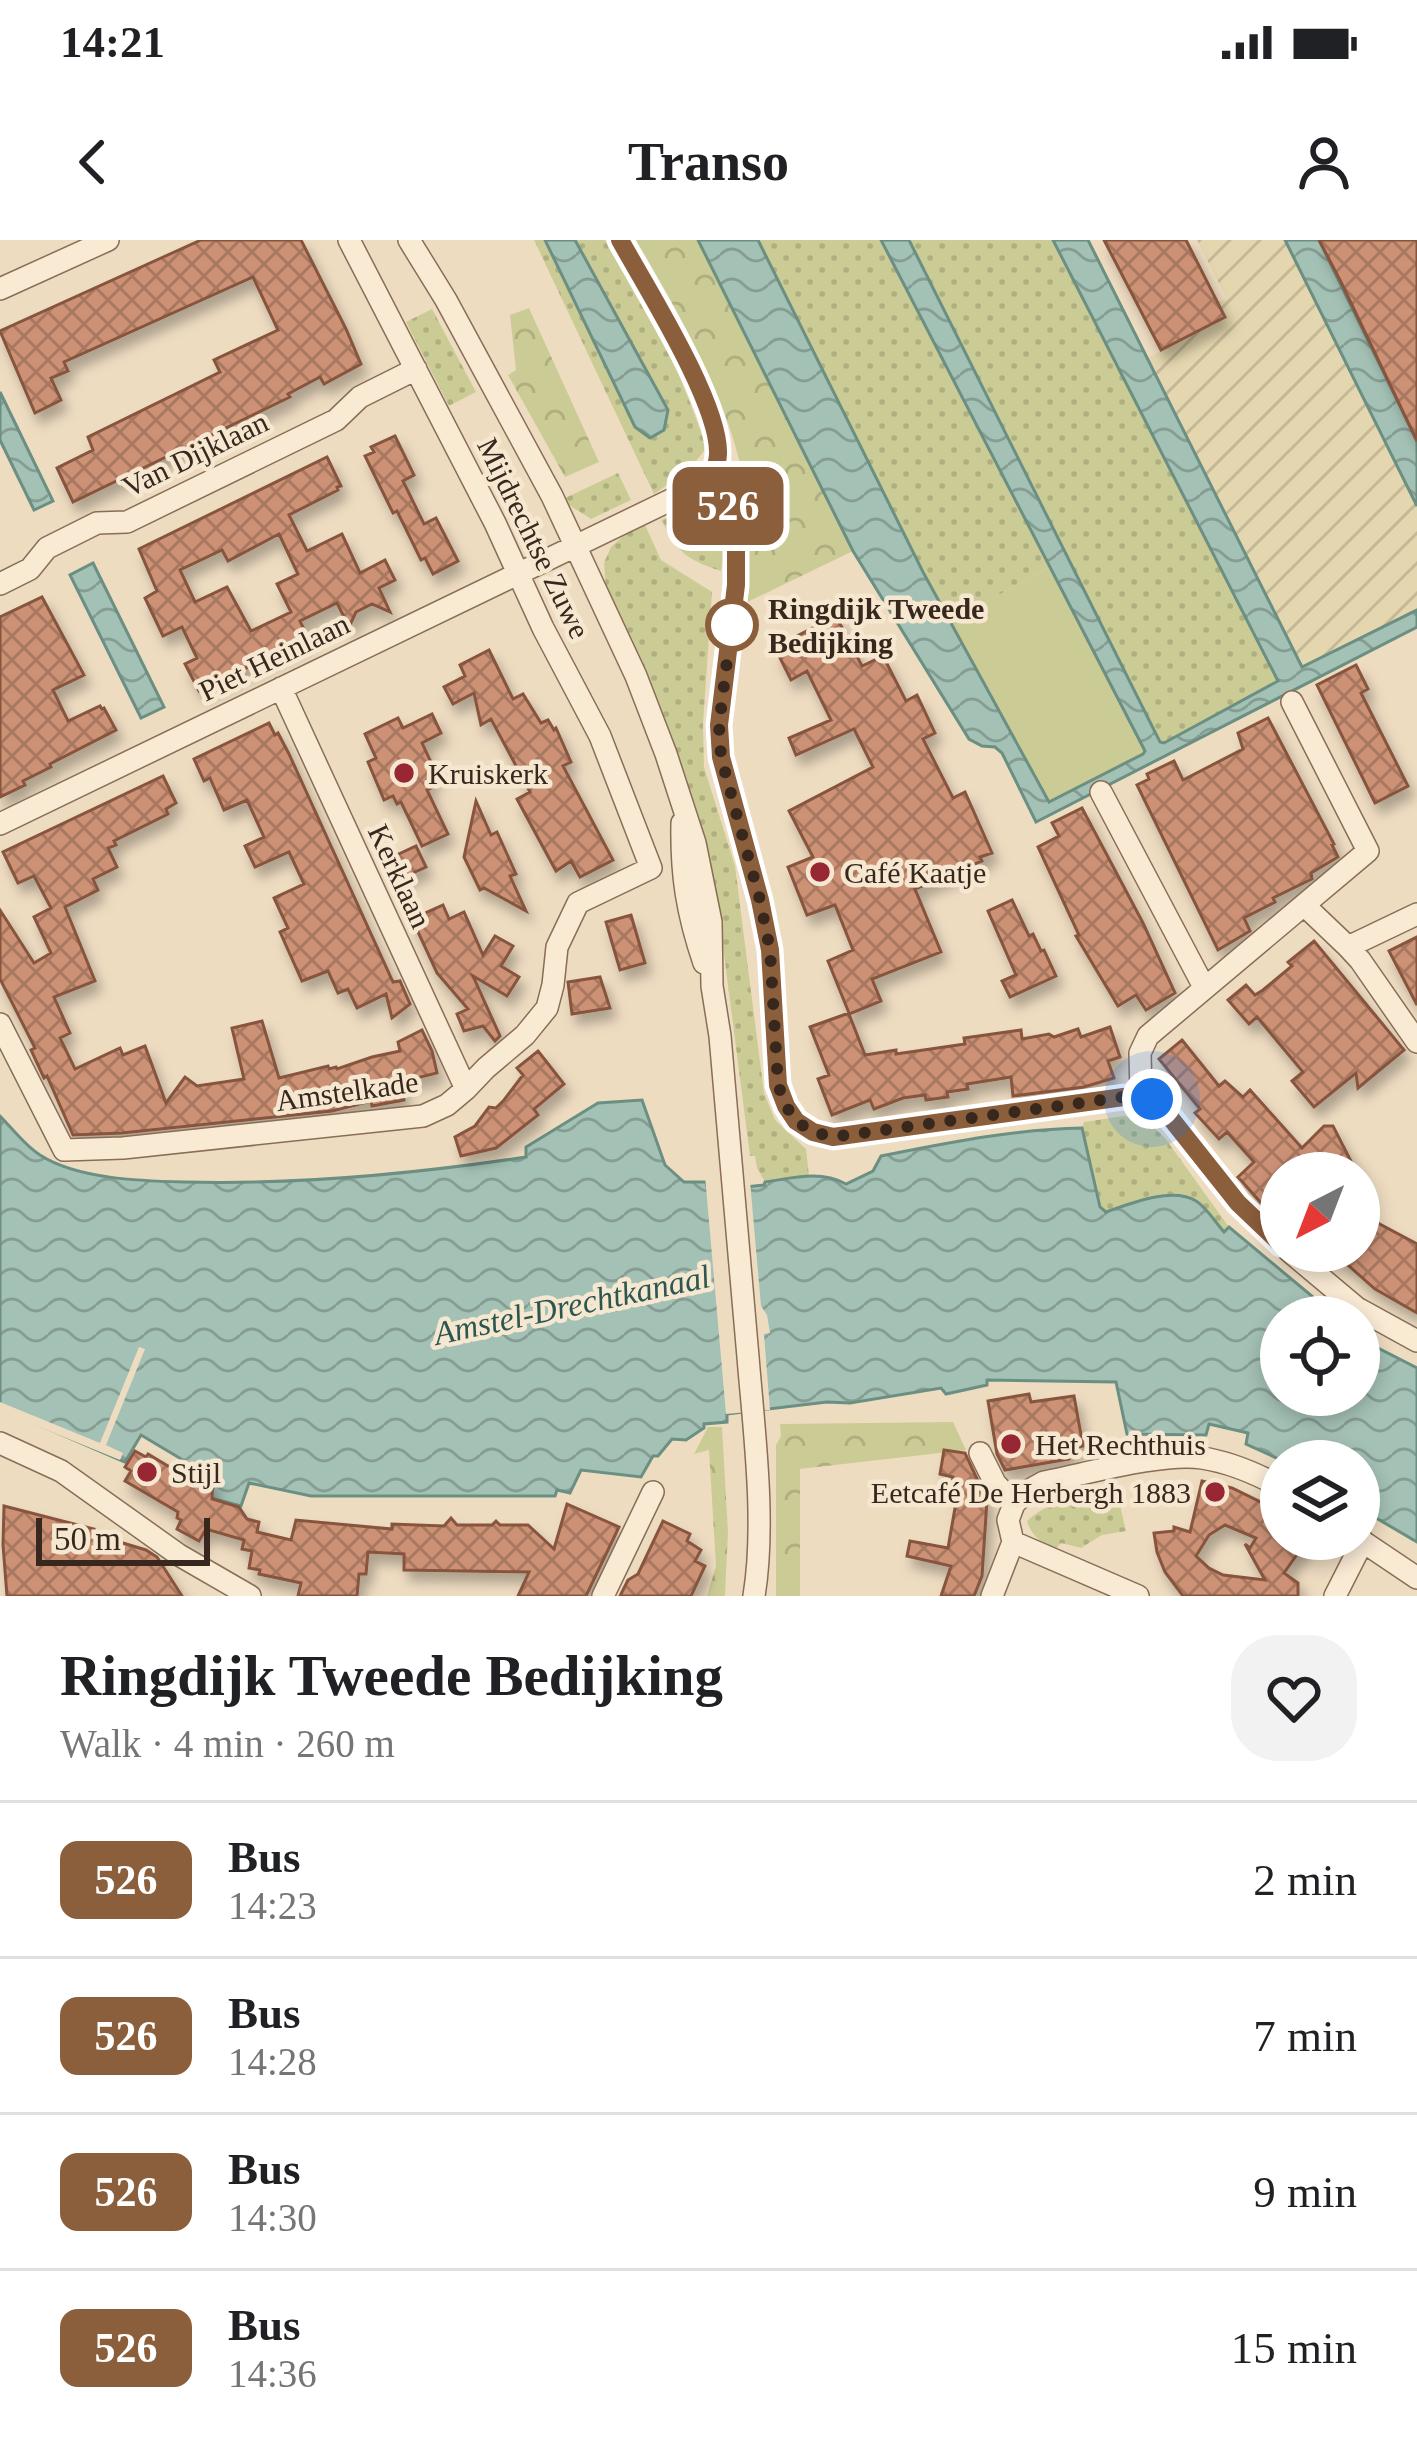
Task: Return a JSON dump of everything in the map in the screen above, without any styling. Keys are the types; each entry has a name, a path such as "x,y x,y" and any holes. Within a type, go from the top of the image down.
{"street":[{"path":"0,289 109,240"},
{"name":"Mijdrechtse Zuwe","path":"350,240 600,736 651,868"},
{"name":"Mijdrechtse Zuwe","path":"410,240 575,544 636,676 695,843 711,922 712,986 752,1411 757,1493 754,1596"},
{"path":"620,240 712,418 719,459 710,481 736,520 736,585 719,725 721,757 770,950 778,1085 786,1106 796,1121 833,1137 1142,1096 1161,1106 1260,1224"},
{"name":"Van Dijklaan","path":"0,584 30,569 47,548 97,523 127,522 336,420 360,397 416,369"},
{"name":"Piet Heinlaan","path":"0,824 710,481"},
{"name":"Kerklaan","path":"281,688 466,1089"},
{"path":"1142,1096 1140,1053 1148,1036 1368,851 1292,702"},
{"path":"1101,792 1204,987"},
{"name":"Amstelkade","path":"0,1024 64,1150 423,1116 466,1089 547,1009 556,947 578,903 651,868"},
{"path":"1304,904 1360,960 1417,1042"},
{"path":"1348,947 1417,914"},
{"path":"1313,1272 1357,1308 1417,1341"},
{"path":"0,1443 61,1471 178,1555 250,1596"},
{"path":"980,1453 995,1483 1014,1504"},
{"path":"992,1596 1012,1542 1008,1520 1014,1504 1044,1481 1173,1456 1202,1457 1260,1477"},
{"path":"603,1596 653,1492"},
{"path":"1012,1542 1138,1596"},
{"path":"1380,1553 1417,1578"},
{"path":"1335,1596 1352,1560"}],"shaded area":[{"path":"1197,240 1285,240 1417,506 1417,610 1302,667 1148,358 1222,318 1216,302 1227,299"}],"green space":[{"path":"534,240 545,240 635,427 668,410 575,240 605,240 677,369 707,447 689,470 654,494"},
{"path":"636,240 698,240 853,551 739,606 748,532 739,457 711,380"},
{"path":"758,240 881,240 1050,567 950,622"},
{"path":"909,240 1053,240 1278,681 1160,742"},
{"path":"529,308 599,462 565,477 508,375 516,370 510,315"},
{"path":"432,309 476,392 449,406 406,322"},
{"path":"618,473 631,500 591,519 565,498"},
{"path":"691,509 719,524 724,540 721,571 684,553 661,520"},
{"path":"645,525 661,560 712,592 704,767 735,866 764,1093 775,1120 806,1149 809,1176 765,1182 755,1156 750,1156 716,892 660,709 606,590 604,563 611,547"},
{"path":"1050,567 1145,751 1049,802 950,622"},
{"path":"1124,1116 1145,1119 1165,1138 1229,1227 1224,1232 1191,1199 1147,1198 1106,1212 1100,1207 1082,1128 1084,1122"},
{"path":"953,1422 966,1450 800,1469 800,1596 776,1596 780,1424"},
{"path":"708,1427 722,1427 728,1532 725,1596 707,1596 716,1566 709,1450 694,1454"},
{"path":"1104,1493 1119,1501 1126,1531 1102,1535 1081,1548 1061,1543 1056,1549 1029,1526 1027,1521 1054,1504"}],"water":[{"path":"545,240 575,240 668,410 664,430 650,438 635,427"},
{"path":"698,240 758,240 923,572 1049,802 1145,751 881,240 909,240 1160,742 1278,681 1053,240 1088,240 1302,667 1417,610 1417,627 1036,822 1002,753 969,739 853,551"},
{"path":"1285,240 1319,240 1417,441 1417,506"},
{"path":"0,392 53,501 34,510 0,440"},
{"path":"93,563 164,707 141,718 70,575"},
{"name":"Amstel-Drechtkanaal","path":"642,1100 665,1165 684,1182 706,1182 708,1191 806,1176 846,1184 873,1171 881,1156 1006,1134 1082,1128 1100,1207 1106,1212 1163,1196 1196,1201 1224,1232 1229,1227 1260,1253 1260,1272 1283,1272 1312,1296 1260,1296 1260,1416 1380,1416 1380,1349 1417,1368 1417,1542 1380,1520 1380,1440 1260,1440 1260,1450 1246,1444 1248,1433 1209,1424 1206,1435 1127,1434 1116,1382 987,1380 987,1385 946,1394 941,1388 850,1403 727,1414 727,1422 704,1424 686,1440 672,1439 653,1456 641,1477 581,1470 570,1493 557,1490 555,1496 311,1496 249,1483 241,1506 207,1497 213,1488 205,1480 208,1475 141,1435 125,1462 0,1408 0,1116 40,1155 90,1174 149,1181 270,1182 526,1157 526,1147 598,1103"}],"pier":[{"path":"705,1176 712,1185 750,1181 761,1306 770,1333 764,1334 770,1410 726,1414"},
{"path":"139,1347 145,1349 106,1445 123,1453 120,1460 0,1411 0,1402 100,1443"}],"building":[{"path":"201,240 301,240 361,364 324,384 320,377 288,394 290,397 73,502 57,468 93,450 88,437 220,372 214,360 278,330 253,277 64,362 68,371 51,378 61,400 35,413 0,331"},
{"path":"1104,240 1186,240 1225,317 1161,350"},
{"path":"1319,240 1417,240 1417,441 1341,282"},
{"path":"395,436 414,475 403,481 424,524 436,518 458,561 433,574 397,511 393,513 365,456 374,452 371,447"},
{"path":"327,457 341,486 289,515 307,551 342,534 360,573 385,560 395,580 379,588 390,612 372,604 356,612 349,627 337,603 300,621 308,638 199,691 185,664 197,658 182,627 163,636 145,598 157,591 139,549","holes":["279,534 298,574 277,584 291,612 251,631 227,587 195,602 180,570 222,550 228,561"]},
{"path":"42,597 84,675 53,690 68,721 100,706 116,730 0,797 0,617"},
{"path":"836,616 862,666 883,656 906,701 917,695 935,733 923,739 953,798 965,792 992,853 915,889 941,952 872,979 881,1001 849,1014 865,1055 965,1044 964,1038 1021,1030 1022,1039 1054,1037 1078,1029 1081,1037 1110,1027 1120,1057 1108,1061 1114,1078 1013,1096 1011,1077 967,1084 968,1089 947,1092 948,1097 903,1098 874,1109 870,1100 832,1115 818,1079 829,1075 810,1027 849,1013 828,961 853,950 835,905 807,915 788,867 813,857 789,811 873,767 854,729 796,755 789,738 831,720 807,671 791,680 777,652"},
{"path":"489,650 513,699 523,694 541,723 548,720 556,728 571,762 563,766 613,860 580,877 571,861 556,871 517,799 530,792 491,719 481,725 474,693 453,704 444,687 465,676 460,665"},
{"path":"1356,665 1368,689 1361,693 1408,786 1375,803 1317,685"},
{"name":"Kruiskerk","path":"432,714 441,733 422,743 437,775 427,780 431,788 427,790 448,834 422,846 401,802 397,804 393,796 384,800 368,762 376,758 365,734 398,718 403,728"},
{"path":"1268,718 1338,857 1311,873 1312,879 1244,918 1250,931 1218,950 1137,785 1149,779 1147,774 1174,761 1183,780 1243,749 1238,733"},
{"path":"269,723 289,754 393,982 400,981 410,1004 392,1018 386,994 357,1008 348,989 338,993 328,971 302,981 280,932 288,928 274,898 304,884 289,852 255,867 245,846 264,837 247,800 224,810 210,778 204,781 194,759"},
{"path":"163,776 176,803 166,809 168,814 114,841 116,845 108,848 117,867 93,879 98,890 65,907 95,981 54,997 70,1033 60,1038 75,1069 120,1048 123,1055 145,1046 166,1103 185,1077 197,1086 244,1079 232,1028 262,1021 279,1078 328,1066 337,1069 400,1051 398,1042 422,1030 437,1073 400,1082 404,1100 372,1106 371,1101 332,1111 73,1135 0,979 0,910 34,963 51,953 34,917 51,908 34,876 18,883 3,852"},
{"path":"476,801 491,835 497,832 526,911 480,890 464,857"},
{"path":"1082,808 1175,993 1146,1010 1136,995 1118,1006 1076,936 1038,847 1059,836 1052,823"},
{"path":"416,846 426,867 395,881 386,860"},
{"path":"1012,900 1056,976 1010,997 1002,981 1016,975 988,911"},
{"path":"443,905 449,919 464,912 483,955 495,936 513,946 501,966 519,977 507,996 473,976 500,1036 495,1041 483,1026 464,1031 457,1014 468,1009 437,973 412,919"},
{"path":"631,915 645,963 620,970 606,922"},
{"path":"1417,937 1417,1005 1389,951"},
{"path":"1314,941 1404,1050 1358,1088 1356,1073 1314,1107 1292,1081 1303,1072 1257,1017 1249,1024 1228,1000 1246,985 1255,995 1263,990"},
{"path":"600,977 610,1008 572,1014 568,982"},
{"path":"1182,1040 1219,1086 1225,1081 1243,1097 1250,1090 1302,1148 1324,1126 1333,1126 1346,1152 1260,1152 1260,1202 1238,1177 1254,1162 1227,1132 1219,1139 1195,1113 1200,1109 1159,1059"},
{"path":"538,1051 564,1084 534,1109 538,1115 496,1148 461,1156 455,1137 504,1100 523,1075 517,1068"},
{"path":"1380,1224 1417,1244 1417,1313 1356,1272 1380,1272"},
{"path":"1029,1394 1031,1402 1074,1396 1083,1446 1067,1449 1069,1459 1005,1470 997,1454 988,1401"},
{"path":"944,1450 965,1453 987,1500 982,1576 974,1596 941,1596 951,1566 907,1556 910,1541 948,1548 958,1491 950,1490 953,1477 940,1474"},
{"path":"135,1451 198,1484 213,1476 212,1499 239,1507 247,1519 259,1522 257,1532 291,1540 296,1520 392,1529 392,1524 444,1526 451,1518 457,1525 496,1521 528,1525 554,1549 567,1504 619,1527 586,1596 518,1596 529,1572 404,1570 404,1554 368,1552 357,1596 298,1596 301,1583 249,1568 252,1551 242,1549 244,1540 206,1529 199,1541 177,1529 178,1512 125,1481 131,1471 125,1467"},
{"path":"1202,1481 1260,1502 1260,1560 1293,1560 1284,1573 1298,1583 1298,1596 1183,1596 1165,1572 1154,1533 1174,1531 1174,1527 1190,1532","holes":["1225,1525 1256,1538 1250,1548 1245,1544 1265,1580 1223,1575 1196,1556 1209,1535"]},
{"path":"4,1506 94,1529 93,1534 146,1550 157,1557 182,1596 7,1596"},
{"path":"663,1521 690,1534 687,1541 701,1550 695,1561 705,1566 691,1596 620,1596 628,1580 638,1574"}],"bus line":[{"name":"526","path":"620,240 712,418 719,459 710,481 736,520 736,585 719,725 721,757 770,950 778,1085 786,1106 807,1129 833,1137 1142,1096 1161,1106 1260,1224"}],"place":[{"name":"Ringdijk Tweede Bedijking","path":"732,625"},
{"name":"Kruiskerk","path":"404,773"},
{"name":"Café Kaatje","path":"820,872"},
{"name":"Het Rechthuis","path":"1011,1444"},
{"name":"Stijl","path":"147,1472"},
{"name":"Eetcafé De Herbergh 1883","path":"1215,1492"}],"route":[{"path":"732,625 733,613 719,725 721,757 770,950 778,1085 796,1121 833,1137 1131,1096 1152,1099"}]}
